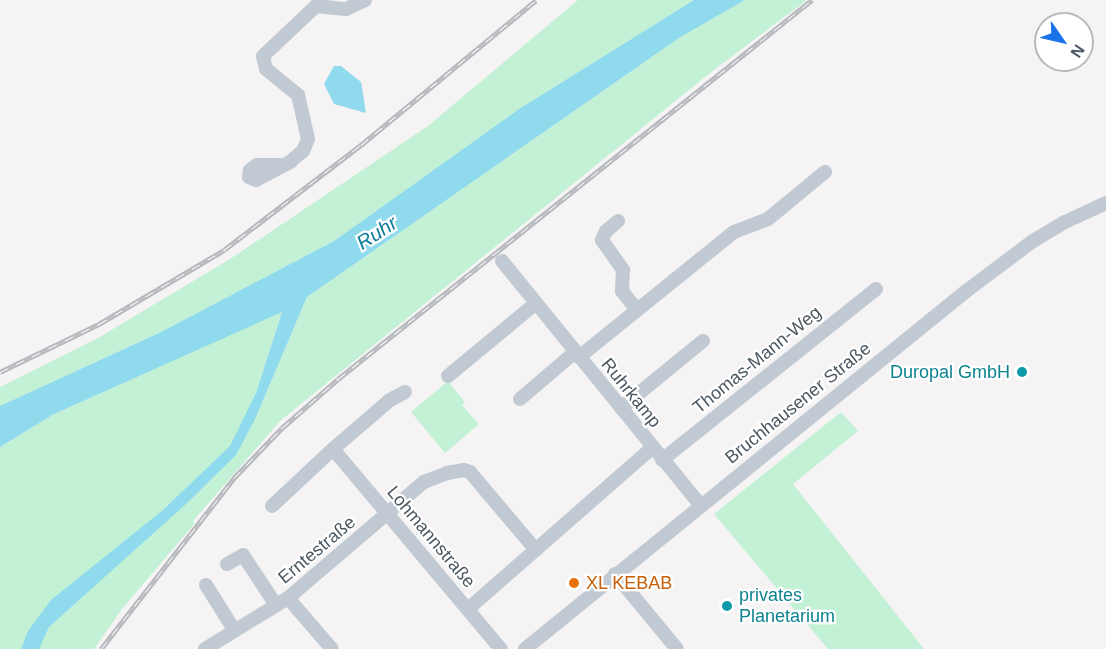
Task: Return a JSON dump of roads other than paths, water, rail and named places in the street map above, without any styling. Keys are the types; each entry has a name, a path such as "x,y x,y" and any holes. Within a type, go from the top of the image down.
{"street":[{"path":"280,165 298,156 306,148 307,124 298,95 266,69 263,56 316,6 346,9 365,0"},
{"path":"520,399 637,310 735,231 768,219 825,172"},
{"name":"Bruchhausener Straße","path":"525,649 699,506 1033,242 1065,222 1106,203"},
{"path":"618,221 606,231 602,240 624,270 622,291 637,310"},
{"name":"Ruhrkamp","path":"502,261 699,506"},
{"name":"Thomas-Mann-Weg","path":"662,460 876,289"},
{"path":"448,376 535,304"},
{"path":"621,408 703,341"},
{"path":"272,506 333,448 390,400 405,392"},
{"name":"Lohmannstraße","path":"333,448 501,649"},
{"path":"468,609 652,448"},
{"name":"Erntestraße","path":"205,649 282,602 424,482 447,473 464,470 470,472 536,550"},
{"path":"227,564 243,555 282,602 332,649"},
{"path":"615,574 677,649"},
{"path":"206,585 235,631"}],"water":[{"name":"Ruhr","path":"694,0 745,0 679,38 307,297 255,419 236,455 186,504 49,627 39,649 21,649 28,631 51,600 163,510 230,446 256,393 282,312 54,414 0,447 0,406 161,332 334,241 519,109"},
{"path":"334,66 341,66 361,82 366,113 334,104 324,84"}],"railway":[{"path":"0,372 99,324 224,250 361,145 536,0"},
{"path":"101,649 234,478 282,428 338,379 812,0"}],"place":[{"name":"Duropal GmbH","path":"1022,372"},
{"name":"XL KEBAB","path":"574,583"},
{"name":"privates Planetarium","path":"727,606"}]}
